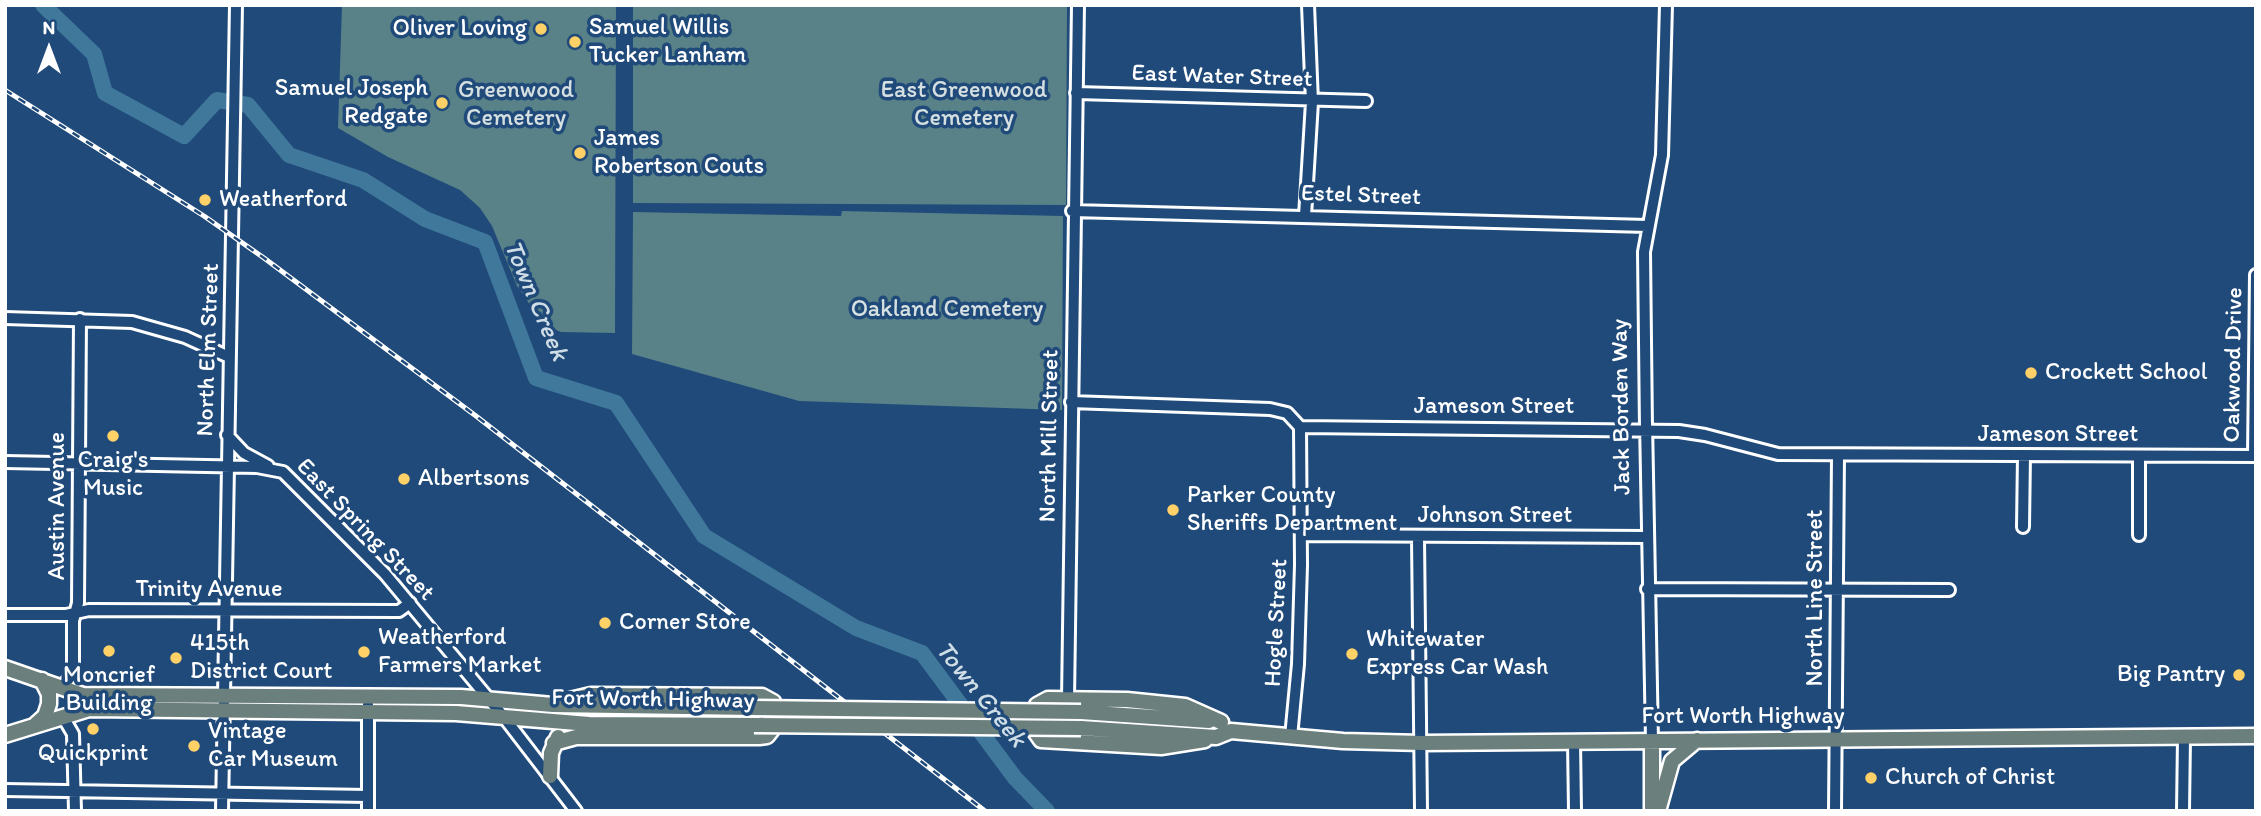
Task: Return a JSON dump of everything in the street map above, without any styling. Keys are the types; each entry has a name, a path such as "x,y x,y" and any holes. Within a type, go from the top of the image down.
{"main road":[{"name":"Fort Worth Highway","path":"5,668 83,695 222,703 368,704 489,699 553,705 1081,712 1226,727 1291,737 1422,743 2256,736"},
{"path":"34,725 45,716 48,704 49,694 41,680"},
{"path":"553,705 591,695 762,696 768,697 775,708 774,727 767,736 576,737 554,743"},
{"path":"1216,737 1184,746 1161,747 1049,742 1036,736 1037,705 1048,699 1174,703 1226,727"},
{"name":"Fort Worth Highway","path":"6,736 89,709 222,703"},
{"name":"Fort Worth Highway","path":"368,704 589,724 1081,728 1216,737 1226,727"},
{"path":"550,776 554,743 562,733 589,724"},
{"path":"1658,811 1672,761 1697,740"},
{"name":"Jack Borden Way","path":"1651,741 1651,811"}],"street":[{"name":"North Elm Street","path":"222,811 223,611 236,124 236,5"},
{"name":"North Mill Street","path":"1068,699 1072,211 1078,5"},
{"path":"1305,216 1312,102 1308,5"},
{"name":"Jack Borden Way","path":"1651,741 1644,289 1648,226 1662,155 1666,5"},
{"name":"East Water Street","path":"1076,93 1312,102 1366,101"},
{"name":"Estel Street","path":"1072,211 1648,226"},
{"name":"Oakwood Drive","path":"2255,456 2256,275"},
{"path":"5,318 132,322 161,328 229,358"},
{"name":"Austin Avenue","path":"61,688 73,674 75,613 78,603 80,319"},
{"path":"1071,402 1270,409 1287,414 1300,427"},
{"name":"Jameson Street","path":"1300,427 1646,429 1706,435 1778,454 1838,456 2255,456"},
{"name":"Hogle Street","path":"1291,737 1298,664 1300,427"},
{"path":"227,435 244,453 270,467"},
{"name":"North Line Street","path":"1835,811 1838,456"},
{"path":"2023,527 2024,456"},
{"path":"2139,456 2139,535"},
{"name":"East Spring Street","path":"5,462 270,467 283,472 410,603 503,716 576,811"},
{"name":"Johnson Street","path":"1301,535 1418,538 1647,537"},
{"path":"1418,538 1421,811"},
{"path":"1647,589 1837,587 1949,590"},
{"name":"Trinity Avenue","path":"5,615 75,613 89,610 399,611 410,603"},
{"path":"368,704 368,811"},
{"path":"58,717 66,722 73,734 75,811"},
{"path":"2183,811 2184,737"},
{"path":"1574,741 1575,811"},
{"path":"5,790 222,796 368,796"}],"green space":[{"name":"Greenwood Cemetery","path":"342,5 616,5 615,333 561,332 544,325 517,286 492,226 480,208 460,190 388,157 338,128"},
{"name":"East Greenwood Cemetery","path":"633,5 1067,5 1066,205 633,203"},
{"name":"Oakland Cemetery","path":"842,211 1063,216 1062,410 799,401 632,354 633,212 841,216"}],"waterway":[{"name":"Town Creek","path":"43,5 94,54 105,93 184,136 217,100 248,105 289,155 363,180 425,219 485,242 536,378 616,403 704,536 856,628 922,653 1015,778 1047,811"}],"railway":[{"path":"5,90 204,216 264,258 476,416 985,811"}],"place":[{"name":"Oliver Loving","path":"541,29"},
{"name":"Samuel Willis Tucker Lanham","path":"575,42"},
{"name":"Samuel Joseph Redgate","path":"442,103"},
{"name":"James Robertson Couts","path":"580,153"},
{"name":"Weatherford","path":"205,200"},
{"name":"Crockett School","path":"2031,373"},
{"name":"Craig's Music","path":"113,436"},
{"name":"Albertsons","path":"404,479"},
{"name":"Parker County Sheriffs Department","path":"1173,510"},
{"name":"Corner Store","path":"605,623"},
{"name":"Moncrief Building","path":"109,651"},
{"name":"Weatherford Farmers Market","path":"364,652"},
{"name":"Whitewater Express Car Wash","path":"1352,654"},
{"name":"415th District Court","path":"176,658"},
{"name":"Big Pantry","path":"2239,675"},
{"name":"Quickprint","path":"93,729"},
{"name":"Vintage Car Museum","path":"194,746"},
{"name":"Church of Christ","path":"1871,778"}]}
